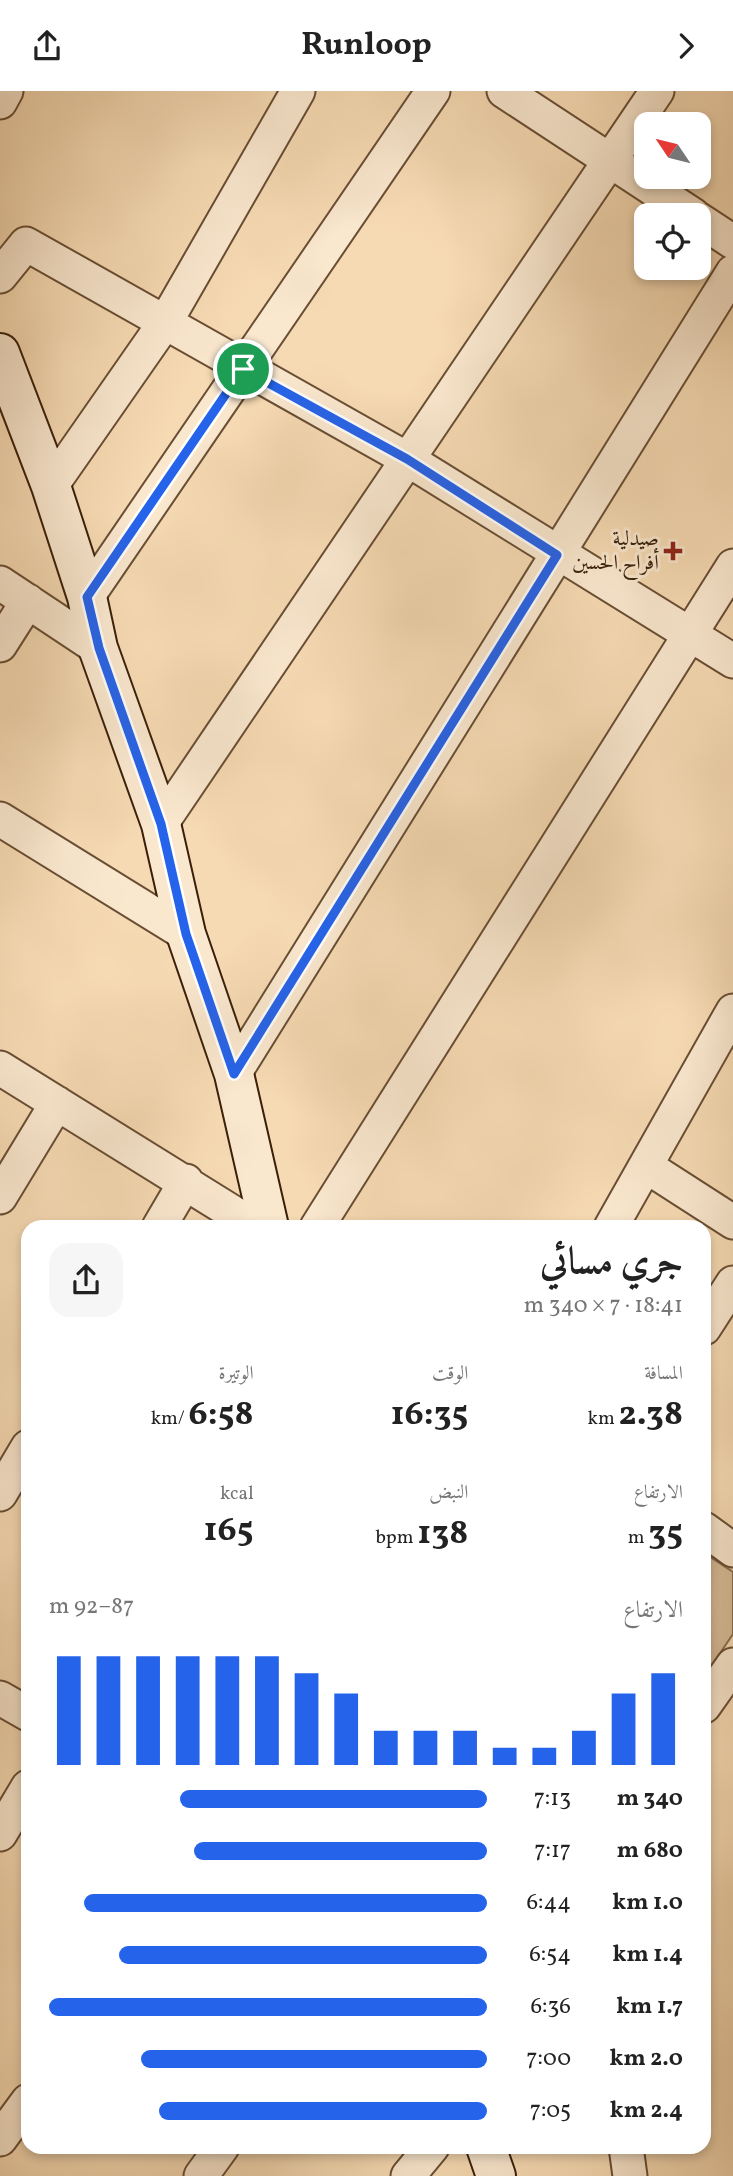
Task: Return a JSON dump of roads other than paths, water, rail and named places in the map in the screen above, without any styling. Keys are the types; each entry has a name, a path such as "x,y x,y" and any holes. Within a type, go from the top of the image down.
{"street":[{"path":"0,101 6,91"},
{"path":"51,486 166,321 298,91"},
{"path":"87,597 433,91"},
{"path":"504,91 675,203"},
{"path":"161,824 657,91"},
{"path":"711,228 733,242"},
{"path":"0,276 26,244 166,321 243,369 407,459 557,555 733,661"},
{"path":"234,1074 733,272"},
{"path":"0,353 51,486 87,597 99,648 161,824 186,934 234,1074 267,1220"},
{"path":"321,1220 733,566"},
{"path":"0,583 99,648"},
{"path":"0,645 28,601"},
{"path":"0,819 186,934"},
{"path":"615,1220 733,1011"},
{"path":"0,1068 245,1220"},
{"path":"0,1197 57,1103"},
{"path":"646,1166 733,1222"},
{"path":"163,1220 186,1181"},
{"path":"711,1317 733,1283"},
{"path":"0,1494 21,1459"},
{"path":"711,1534 733,1550"},
{"path":"711,1696 733,1665"},
{"path":"0,1698 21,1710"},
{"path":"0,1834 21,1799"},
{"path":"0,2139 21,2110"},
{"path":"201,2176 217,2154"},
{"path":"408,2176 426,2154"},
{"path":"488,2154 496,2176"},
{"path":"627,2154 630,2176"}],"place":[{"name":"صيدلية أفراح الحسين","path":"673,551"}]}
